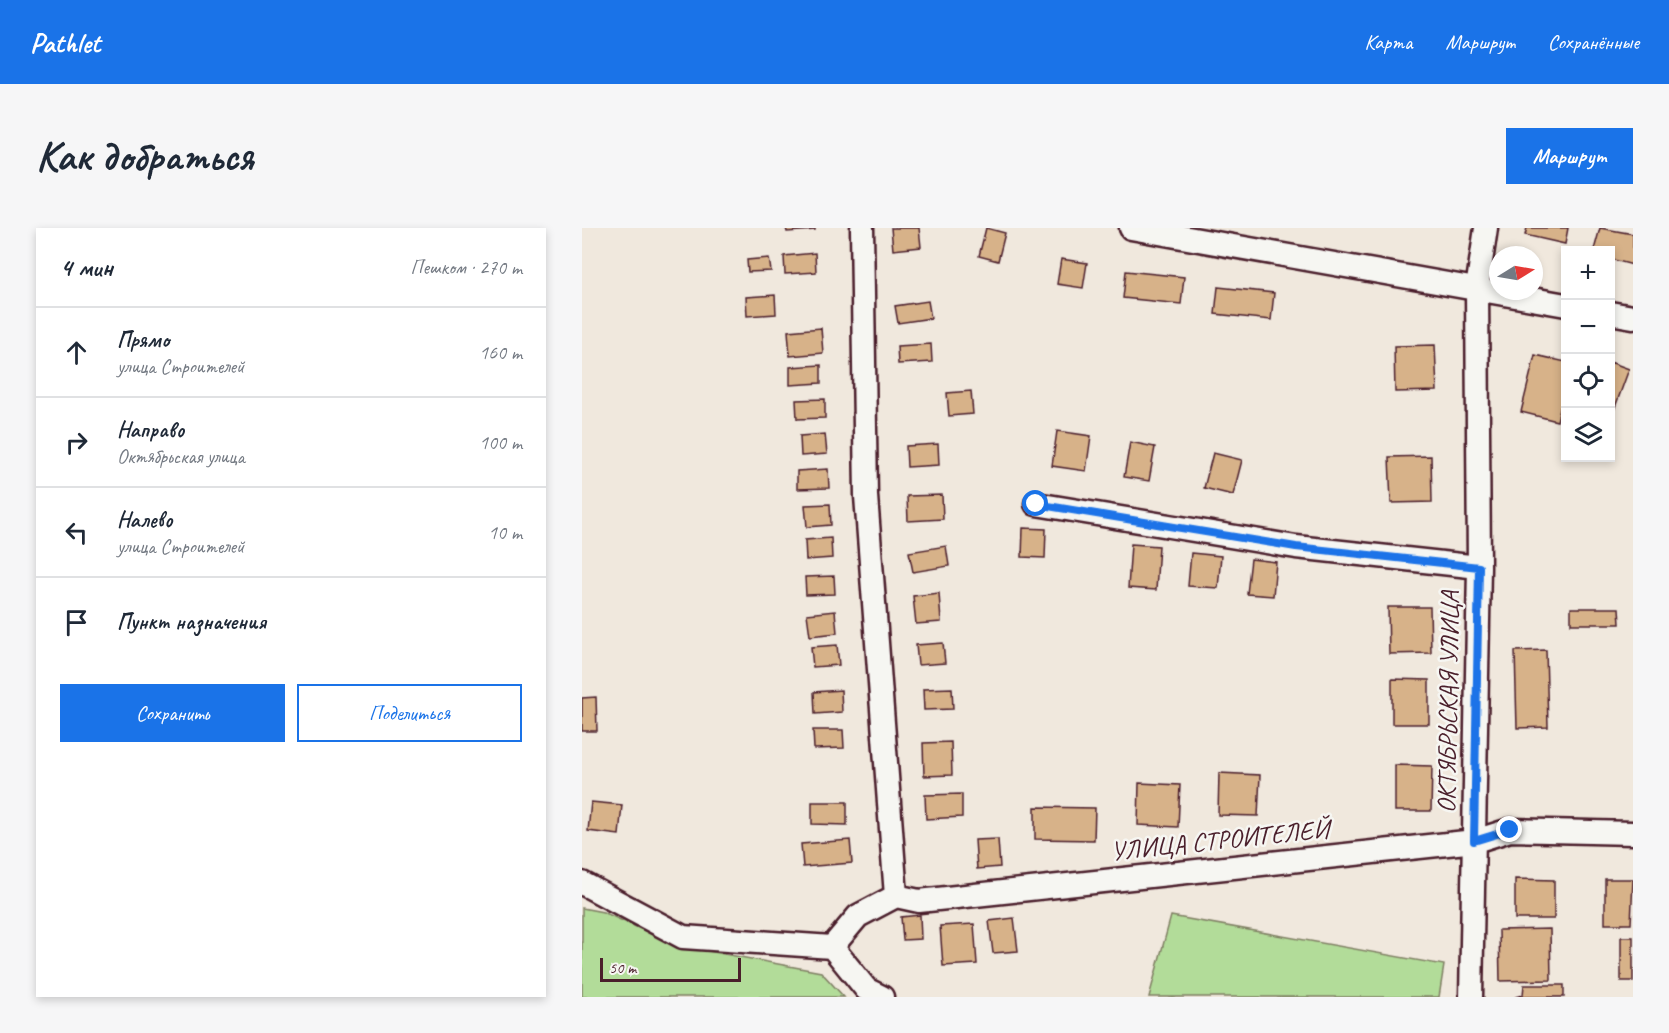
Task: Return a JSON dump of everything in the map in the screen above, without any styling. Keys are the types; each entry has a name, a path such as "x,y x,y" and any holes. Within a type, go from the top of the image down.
{"street":[{"path":"832,947 858,916 896,896 866,496 862,228"},
{"path":"1131,228 1561,304"},
{"name":"ОКТЯБРЬСКАЯ УЛИЦА","path":"1471,997 1479,567 1477,289 1486,228"},
{"path":"1615,314 1633,317"},
{"path":"1036,504 1296,547 1479,567"},
{"name":"УЛИЦА СТРОИТЕЛЕЙ","path":"896,896 919,901 1474,841 1510,830 1633,833"},
{"path":"582,883 683,937 832,947 866,989 882,997"}],"green space":[{"path":"582,908 603,912 676,945 821,972 844,997 582,997"},
{"path":"1171,916 1444,965 1439,997 1149,997"}],"building":[{"path":"786,228 815,228 815,230 787,232"},
{"path":"891,228 919,228 921,247 893,250"},
{"path":"986,228 1005,233 998,261 979,256"},
{"path":"1527,228 1568,228 1565,244 1525,235"},
{"path":"1600,228 1633,234 1633,265 1615,260 1615,246 1595,246"},
{"path":"815,253 816,272 785,274 784,256"},
{"path":"769,258 771,271 748,272 747,260"},
{"path":"1061,259 1087,263 1083,288 1057,284"},
{"path":"1126,271 1184,277 1181,304 1123,298"},
{"path":"1218,287 1274,293 1271,320 1215,314"},
{"path":"775,295 776,314 747,316 746,297"},
{"path":"928,301 931,318 898,323 895,306"},
{"path":"821,328 823,353 790,356 788,331"},
{"path":"931,344 932,362 898,364 897,346"},
{"path":"1435,345 1437,391 1395,392 1394,346"},
{"path":"1535,355 1561,361 1561,405 1557,421 1521,412"},
{"path":"1615,364 1629,369 1615,407"},
{"path":"821,365 821,383 790,385 790,367"},
{"path":"971,391 973,414 949,416 947,393"},
{"path":"825,399 825,418 797,419 796,400"},
{"path":"1057,431 1091,436 1086,471 1052,466"},
{"path":"825,434 827,454 801,456 800,436"},
{"path":"1130,442 1155,447 1149,481 1124,477"},
{"path":"938,444 939,465 907,467 906,446"},
{"path":"1213,453 1242,460 1233,495 1204,488"},
{"path":"1431,456 1432,502 1391,503 1389,457"},
{"path":"828,469 829,488 797,489 797,471"},
{"path":"942,495 943,519 908,521 907,496"},
{"path":"830,504 831,525 807,527 805,505"},
{"path":"1023,528 1046,529 1045,558 1022,557"},
{"path":"831,538 832,558 806,560 805,540"},
{"path":"1131,544 1159,546 1156,590 1128,588"},
{"path":"946,546 949,566 913,572 909,552"},
{"path":"1191,553 1221,556 1218,588 1188,586"},
{"path":"1251,559 1276,562 1273,596 1247,594"},
{"path":"834,576 835,594 806,595 805,577"},
{"path":"939,593 941,622 916,624 913,596"},
{"path":"1388,607 1430,607 1431,653 1389,654"},
{"path":"1571,608 1619,608 1620,624 1571,624"},
{"path":"835,611 837,633 810,636 807,614"},
{"path":"943,643 945,663 918,665 916,645"},
{"path":"837,645 839,665 813,667 811,647"},
{"path":"1546,650 1548,727 1517,728 1515,651"},
{"path":"1392,679 1429,680 1429,724 1392,724"},
{"path":"952,688 953,709 924,710 923,689"},
{"path":"841,690 842,712 815,714 814,692"},
{"path":"596,697 597,731 582,731 582,698"},
{"path":"813,730 843,730 844,748 814,749"},
{"path":"951,742 952,775 924,776 923,743"},
{"path":"1395,765 1432,766 1431,811 1395,811"},
{"path":"1219,773 1260,775 1258,816 1218,815"},
{"path":"1139,783 1180,785 1178,827 1138,825"},
{"path":"962,794 962,817 926,819 925,795"},
{"path":"591,802 622,805 619,835 588,831"},
{"path":"812,802 847,802 847,825 812,824"},
{"path":"1035,807 1095,808 1094,840 1035,839"},
{"path":"998,839 1000,867 977,869 975,840"},
{"path":"850,840 852,863 803,867 801,844"},
{"path":"1515,879 1554,880 1554,919 1515,919"},
{"path":"1605,879 1633,879 1631,924 1605,924"},
{"path":"920,915 921,939 903,940 901,917"},
{"path":"1014,918 1018,951 993,953 989,921"},
{"path":"974,924 977,964 943,966 940,926"},
{"path":"1550,929 1551,980 1500,981 1499,930"},
{"path":"1621,937 1633,937 1633,981 1621,981"},
{"path":"1524,985 1564,985 1564,997 1515,997 1523,995"}],"route":[{"path":"1036,504 1296,547 1479,567 1474,841 1510,830"}]}
